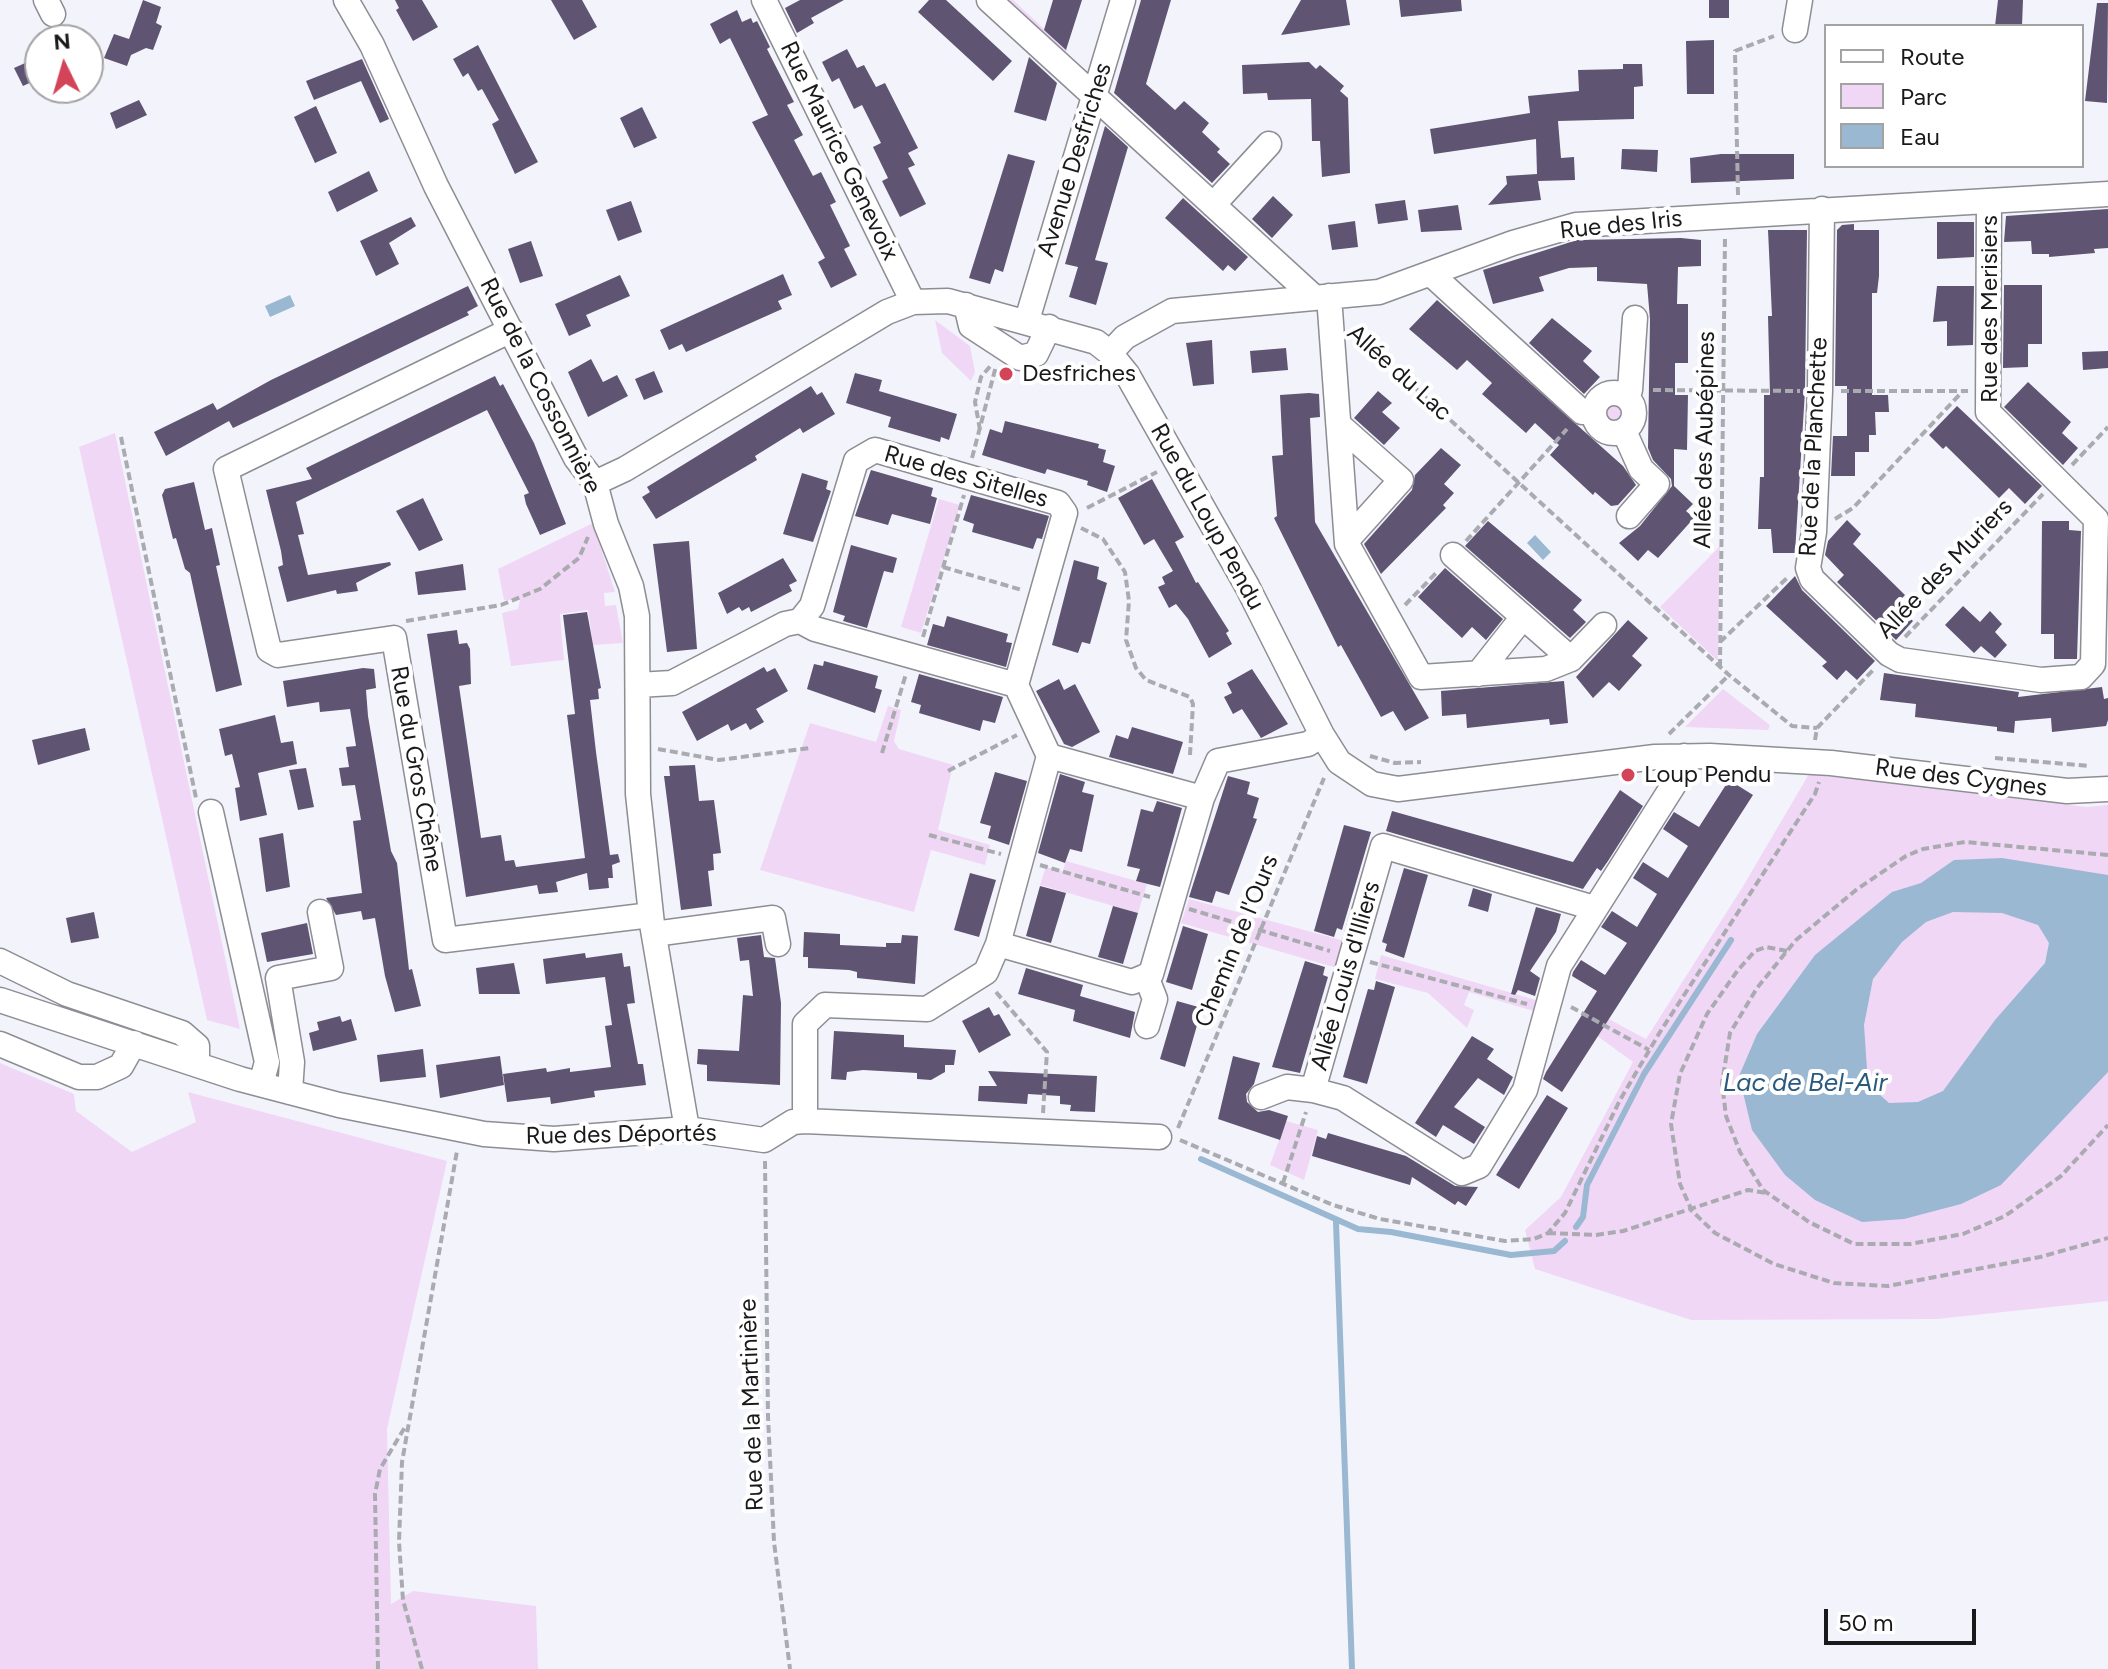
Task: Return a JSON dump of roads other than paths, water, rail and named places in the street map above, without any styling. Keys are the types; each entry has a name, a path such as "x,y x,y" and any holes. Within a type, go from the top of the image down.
{"street":[{"name":"Rue de la Cossonnière","path":"346,0 372,45 436,186 576,458 595,483 634,601 638,794 652,925 687,1129"},
{"name":"Rue Maurice Genevoix","path":"764,0 913,302"},
{"path":"989,0 1213,205 1325,301 1339,425 1347,540 1421,677 1546,669 1571,659 1604,625"},
{"name":"Avenue Desfriches","path":"1038,324 1095,97 1123,0"},
{"path":"1795,30 1800,0"},
{"path":"1213,205 1269,144"},
{"name":"Rue des Iris","path":"1110,353 1125,337 1172,311 1325,301 1379,292 1513,243 1576,225 2108,194"},
{"name":"Rue des Merisiers","path":"1989,201 1988,412 2096,519"},
{"name":"Rue de la Planchette","path":"1822,209 1820,391 1814,532 1808,568 1812,579 1889,654 1900,660 2041,680 2081,677 2093,664 2102,544 2096,519"},
{"path":"1431,274 1588,412 1604,430 1624,431"},
{"name":"Rue du Loup Pendu","path":"595,483 625,469 887,312 913,302 948,301 1096,342 1110,353 1127,374 1247,586 1322,735 1339,762 1372,784 1398,789 1684,756 1815,751"},
{"path":"966,305 971,326 1020,358 1036,354 1038,324"},
{"path":"1624,431 1635,414 1628,393 1635,318"},
{"name":"Rue du Gros Chêne","path":"511,330 226,469 269,650 278,655 394,638 445,940 652,925"},
{"path":"1588,412 1603,396 1628,393"},
{"path":"1339,425 1401,480 1347,540"},
{"path":"1624,431 1641,469 1657,484 1629,516"},
{"name":"Rue des Sitelles","path":"800,621 812,606 856,461 875,450 1058,503 1065,513 1016,685"},
{"path":"1453,555 1571,659"},
{"path":"1478,674 1523,617"},
{"path":"638,685 672,683 785,624 800,621 1016,685 1049,756 998,944 981,975 927,1009 825,1005 805,1024 805,1121 1166,1138"},
{"path":"998,944 1132,982 1151,974 1202,798 1218,761 1308,744 1322,735"},
{"name":"Rue des Cygnes","path":"1815,751 2067,791 2108,789"},
{"path":"1049,756 1202,798"},
{"name":"Allée Louis d'Illiers","path":"1594,908 1383,846 1313,1090 1343,1098 1462,1173 1479,1166 1525,1090 1559,966 1683,770 1684,756"},
{"path":"205,812 264,1073"},
{"path":"235,853 272,1040 264,1073"},
{"path":"290,1092 292,1062 278,978 331,968 320,912"},
{"path":"652,925 773,918 778,944"},
{"path":"0,961 67,994 182,1033 197,1046 197,1064"},
{"path":"1146,976 1155,999 1147,1026"},
{"name":"Rue des Déportés","path":"0,1000 197,1064 264,1073 290,1092 461,1131 554,1139 687,1129 764,1140 793,1122 805,1121"},
{"path":"0,1044 79,1077 97,1077 121,1066 134,1043"},
{"path":"1261,1097 1287,1087 1313,1090"}],"water":[{"path":"290,295 295,306 270,317 265,306"},
{"path":"1535,535 1551,552 1543,560 1527,543"},
{"name":"Lac de Bel-Air","path":"2002,858 2108,875 2108,1072 2001,1185 1961,1204 1904,1219 1862,1222 1815,1200 1785,1175 1752,1130 1739,1076 1757,1034 1815,955 1892,892 1921,883 1954,860","holes":["1953,912 2002,913 2038,925 2049,943 2045,963 1995,1020 1943,1091 1918,1102 1889,1103 1868,1084 1864,1025 1873,979 1902,942 1926,922"]}],"waterway":[{"path":"1576,1227 1583,1217 1587,1185 1644,1074 1731,940"},
{"path":"1201,1159 1358,1229 1391,1232 1511,1255 1554,1251 1565,1241"},
{"path":"1336,1222 1352,1669"}],"place":[{"name":"Desfriches","path":"1006,374"},
{"name":"Loup Pendu","path":"1628,775"}]}
